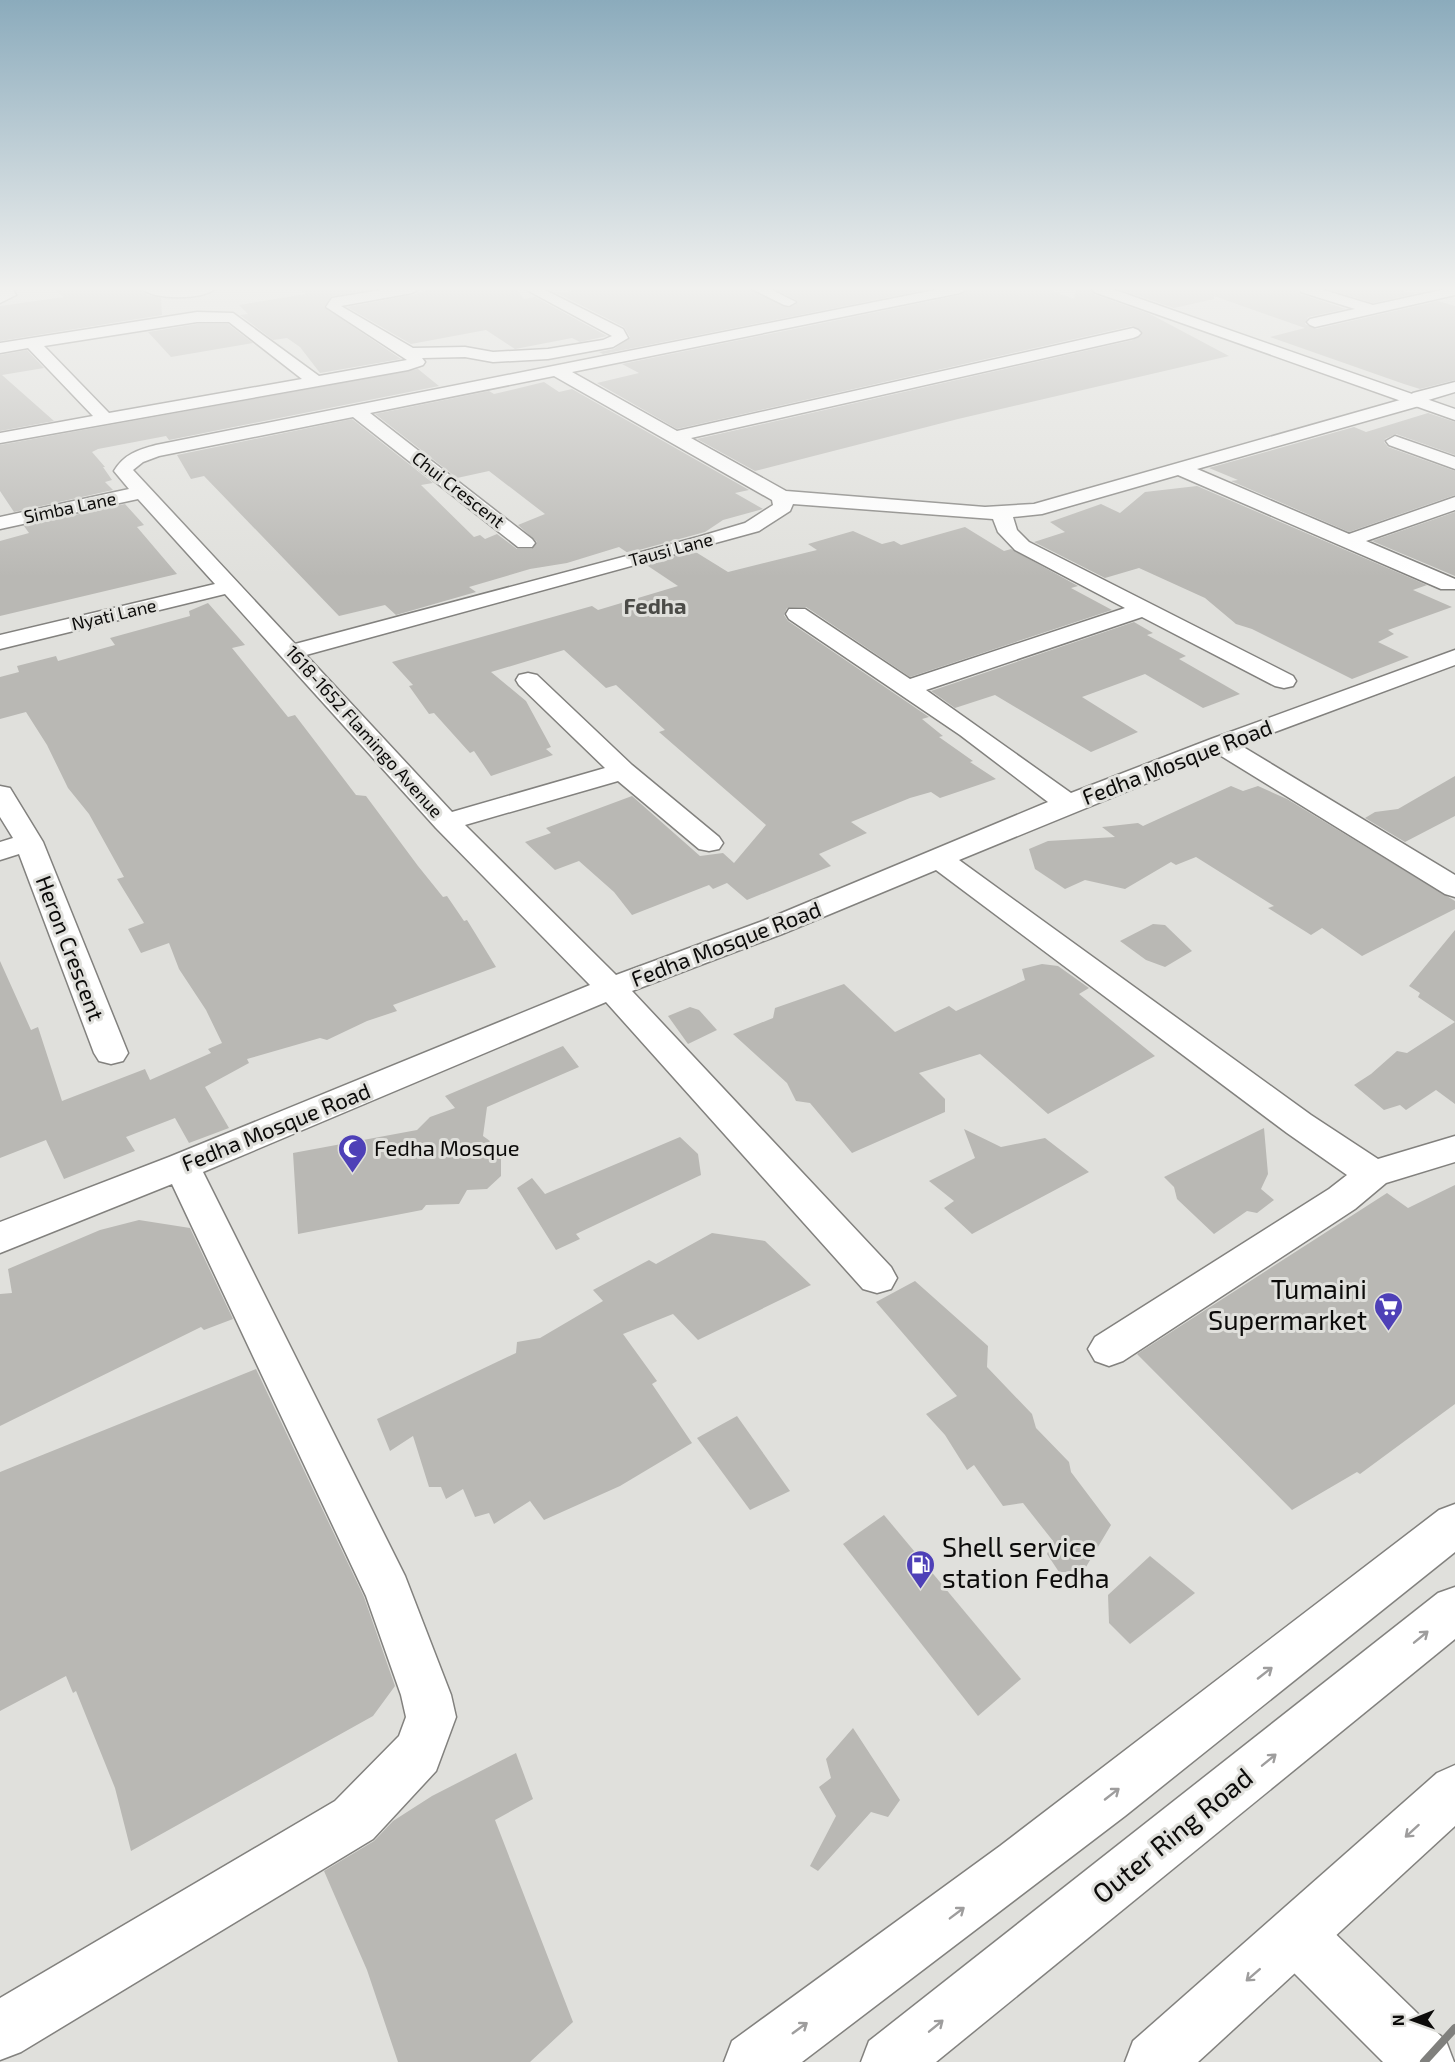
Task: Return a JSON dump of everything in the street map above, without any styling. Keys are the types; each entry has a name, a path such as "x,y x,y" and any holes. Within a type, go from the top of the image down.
{"street":[{"path":"73,385 104,418"},
{"path":"0,438 291,385"},
{"path":"356,411 478,385"},
{"path":"584,385 782,497 1002,514 1035,510 1413,402 1419,397 1455,387"},
{"path":"677,436 902,385"},
{"path":"1367,385 1455,415"},
{"name":"1618-1652 Flamingo Avenue","path":"356,411 156,450 138,456 126,464 123,471 140,493 291,652 447,822 611,988 877,1278"},
{"name":"Chui Crescent","path":"356,411 525,543"},
{"path":"1395,441 1455,463"},
{"path":"1178,468 1449,584"},
{"name":"Simba Lane","path":"0,523 140,493"},
{"name":"Tausi Lane","path":"291,652 752,527 783,507 782,497"},
{"path":"1347,541 1455,502"},
{"path":"1002,514 1003,527 1009,536 1022,546 1284,681"},
{"name":"Nyati Lane","path":"0,642 228,587"},
{"path":"908,688 1143,609"},
{"path":"797,614 969,730 1068,804"},
{"name":"Fedha Mosque Road","path":"0,1238 182,1166 611,988 771,928 940,860 1068,804 1220,744 1454,659"},
{"path":"528,680 623,771 709,843"},
{"path":"1220,744 1455,888"},
{"path":"447,822 623,771"},
{"name":"Heron Crescent","path":"0,794 29,842 111,1053"},
{"path":"0,851 29,842"},
{"path":"940,860 1299,1124 1373,1174"},
{"path":"1109,1349 1342,1198 1373,1174 1455,1149"},
{"path":"0,2031 354,1820 418,1754 431,1717 426,1695 388,1592 182,1166"},
{"path":"753,2062 894,1961 1084,1816 1455,1525"},
{"name":"Outer Ring Road","path":"890,2062 1455,1610"},
{"path":"1154,2062 1455,1791"},
{"path":"1296,1936 1425,2062"}],"building":[{"path":"0,385 14,385 54,421 0,431"},
{"path":"329,385 439,386 169,440 166,436 98,449 92,452 105,467 103,467 112,480 105,482 113,490 14,512 0,491 0,445"},
{"path":"531,385 549,385 559,392 572,389 749,490 735,493 763,509 723,520 705,532 628,553 619,547 567,563 530,569 469,587 476,592 396,615 385,605 339,616 204,476 191,479 177,455 352,419 433,483 421,485 474,537 480,535 485,539 497,534 517,549 532,549 537,542 518,525 545,514 489,471 457,478 375,414 489,391 494,394"},
{"path":"601,385 870,385 677,429"},
{"path":"934,385 1103,385 958,419 755,471 697,439"},
{"path":"1408,385 1435,385 1420,389"},
{"path":"1428,413 1455,422 1455,455 1396,434 1385,439 1384,442 1388,447 1455,471 1455,495 1349,532 1231,481 1238,480 1209,468 1354,427 1366,432"},
{"path":"1197,486 1427,585 1413,590 1452,607 1388,630 1394,634 1378,642 1409,657 1352,679 1252,629 1236,624 1205,598 1139,568 1105,578 1034,542 1065,532 1050,522 1101,504 1120,513 1145,492"},
{"path":"125,504 144,525 137,527 177,574 0,616 0,541 29,533 24,526"},
{"path":"1455,512 1455,576 1372,541"},
{"path":"965,527 1004,551 1011,549 1078,586 1071,588 1112,610 910,677 806,607 787,608 784,615 788,621 929,717 922,719 943,736 939,737 996,779 940,798 931,792 910,798 851,822 867,833 819,854 831,866 747,900 727,883 713,889 709,885 632,915 614,892 579,861 555,870 525,842 551,833 546,828 632,796 700,856 723,853 734,863 766,825 659,732 665,730 616,685 606,688 564,650 491,672 526,701 551,747 546,749 553,755 491,776 474,751 470,753 434,713 429,714 409,686 413,685 392,662 592,606 598,610 678,586 645,564 694,551 728,572 817,550 808,544 853,531 882,544 894,541 901,545"},
{"path":"208,603 245,645 232,648 288,717 295,715 356,795 366,796 443,897 447,896 464,921 467,920 496,967 393,1005 397,1011 367,1021 327,1040 320,1038 247,1059 249,1063 205,1087 229,1128 189,1143 175,1118 126,1137 135,1151 64,1179 46,1140 0,1158 0,961 31,1030 38,1027 62,1101 145,1069 150,1080 211,1053 208,1049 222,1043 206,1010 179,969 169,943 141,953 128,929 144,923 117,879 124,877 89,814 68,788 47,745 26,712 0,719 0,677 19,672 17,666 56,656 58,661 115,645 110,638 190,616 189,611"},
{"path":"1134,622 1153,633 1147,635 1186,656 1179,659 1240,694 1203,708 1145,674 1082,697 1138,732 1091,752 995,695 955,708 931,691"},
{"path":"1455,776 1455,816 1405,842 1365,818 1375,812 1398,809"},
{"path":"1231,786 1243,791 1258,786 1287,799 1455,901 1455,909 1362,956 1322,928 1311,935 1268,908 1274,906 1196,857 1176,865 1171,862 1125,889 1085,880 1065,889 1035,869 1029,849 1048,841 1115,837 1102,827 1138,823 1143,826"},
{"path":"1153,924 1165,925 1192,951 1165,967 1146,960 1120,941"},
{"path":"1455,930 1455,1022 1418,997 1420,993 1409,986"},
{"path":"1042,964 1058,966 1089,988 1079,994 1155,1056 1048,1114 980,1054 919,1073 945,1099 945,1112 852,1153 810,1103 796,1101 787,1083 733,1034 773,1018 775,1008 844,984 895,1032 949,1006 956,1011 1025,980 1022,969"},
{"path":"690,1007 699,1010 717,1030 688,1044 668,1016"},
{"path":"1455,1022 1455,1104 1436,1090 1406,1110 1400,1105 1384,1110 1354,1085 1371,1074 1397,1051 1407,1053"},
{"path":"563,1046 579,1067 487,1107 483,1136 490,1141 483,1151 501,1156 501,1176 487,1189 467,1190 459,1204 426,1205 422,1210 298,1234 293,1153 417,1130 430,1117 455,1108 445,1096"},
{"path":"1264,1128 1268,1174 1261,1189 1274,1200 1257,1213 1247,1211 1214,1234 1177,1199 1174,1187 1164,1177"},
{"path":"964,1129 1001,1147 1045,1138 1089,1172 972,1234 944,1208 954,1201 929,1181 975,1158"},
{"path":"680,1137 698,1154 701,1175 576,1234 580,1239 556,1250 517,1188 532,1178 545,1194"},
{"path":"1455,1185 1455,1404 1360,1474 1357,1472 1292,1510 1137,1354 1387,1193 1408,1208"},
{"path":"139,1220 190,1228 233,1319 204,1330 201,1327 0,1426 0,1294 12,1293 8,1269 100,1230"},
{"path":"712,1233 765,1241 811,1285 698,1340 673,1314 623,1334 657,1381 652,1384 692,1443 620,1486 544,1520 530,1501 494,1524 489,1513 475,1517 463,1489 446,1499 441,1487 429,1487 413,1436 390,1451 377,1419 516,1353 517,1342 540,1338 603,1301 593,1290 649,1260 656,1264"},
{"path":"915,1281 988,1346 987,1367 1032,1414 1036,1428 1069,1462 1071,1472 1111,1525 1083,1572 1059,1572 1047,1554 1053,1541 1023,1503 1003,1506 974,1465 967,1470 945,1435 926,1414 957,1396 876,1302"},
{"path":"256,1369 364,1597 395,1686 373,1716 131,1851 115,1788 76,1691 73,1693 66,1676 0,1711 0,1472"},
{"path":"737,1416 790,1491 750,1510 697,1438"},
{"path":"884,1515 1021,1679 978,1716 843,1544"},
{"path":"1150,1556 1195,1593 1130,1644 1109,1623 1108,1595"},
{"path":"853,1728 900,1800 888,1817 871,1812 818,1871 810,1866 836,1816 819,1787 831,1778 826,1759"},
{"path":"516,1753 533,1799 495,1820 573,2022 530,2062 398,2062 367,1970 324,1871 374,1841 393,1821 432,1796"}],"railway":[{"path":"1424,2062 1455,2028"}],"place":[{"name":"Fedha Mosque","path":"353,1174"},
{"name":"Tumaini Supermarket","path":"1388,1332"},
{"name":"Shell service station Fedha","path":"921,1590"}],"district":[{"name":"Fedha","path":"655,606"}]}
